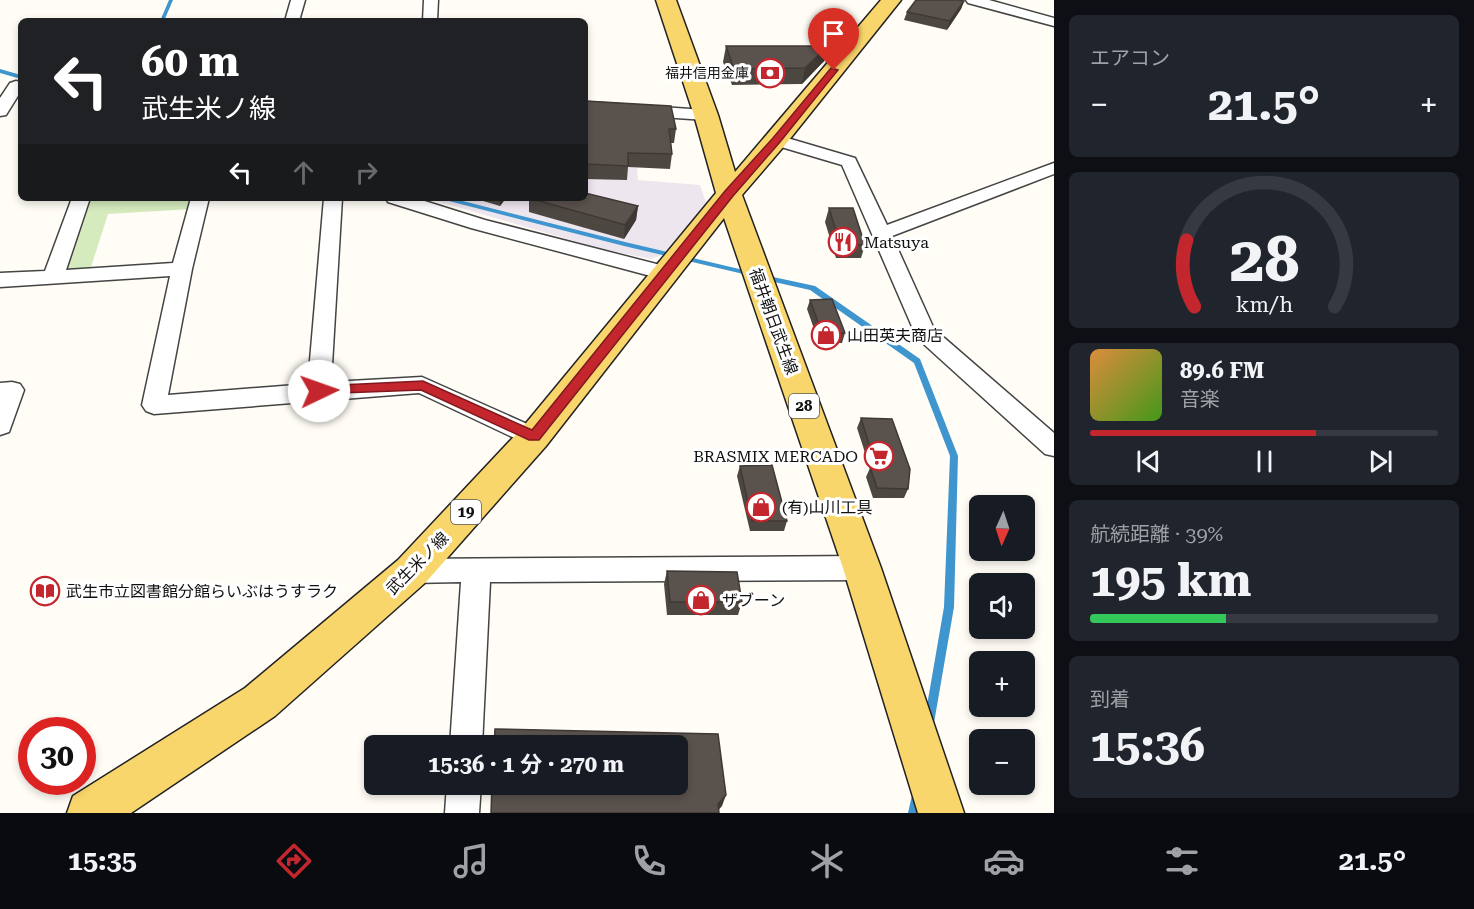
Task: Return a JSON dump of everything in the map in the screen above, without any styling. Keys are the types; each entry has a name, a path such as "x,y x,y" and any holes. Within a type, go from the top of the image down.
{"main road":[{"name":"福井朝日武生線","path":"666,0 706,115 729,194 862,568 941,813"},
{"name":"武生米ノ線","path":"90,813 260,702 412,571 534,436 729,194 777,140 891,0"}],"street":[{"path":"293,18 298,0"},
{"path":"430,18 431,0"},
{"path":"973,0 1054,22"},
{"path":"0,111 12,85"},
{"path":"588,107 706,115"},
{"path":"777,140 849,162 926,333 1054,447"},
{"path":"880,234 1054,168"},
{"path":"53,277 80,201"},
{"path":"199,201 182,268 154,405 423,385 534,436"},
{"path":"319,391 333,201"},
{"path":"405,201 478,224 665,273"},
{"path":"0,280 182,268"},
{"path":"0,391 12,390 0,426"},
{"path":"412,571 862,568"},
{"path":"467,735 476,571"},
{"path":"462,813 463,795"}],"shaded area":[{"path":"588,112 633,115 638,180 700,185 709,211 662,255 651,259 602,249 436,201 588,201"}],"green space":[{"path":"86,201 193,201 191,209 108,214 90,270 62,273"}],"building":[{"path":"916,0 964,1 950,21 907,12"},
{"path":"726,46 828,46 805,68 734,69"},
{"path":"588,101 671,106 676,129 669,129 672,154 628,153 628,166 588,164"},
{"path":"588,194 638,206 625,225 540,201 588,201"},
{"path":"829,208 853,208 865,245 840,244"},
{"path":"832,299 845,333 822,333 810,300"},
{"path":"861,418 892,419 910,469 908,489 877,488 870,467 876,467"},
{"path":"772,465 787,521 752,521 740,466"},
{"path":"667,571 737,572 742,602 670,602"},
{"path":"495,729 718,734 726,795 718,804 719,813 491,813 492,795 688,795 688,735 495,735"}],"waterway":[{"path":"163,18 171,0"},
{"path":"0,71 18,76"},
{"path":"455,201 752,274"},
{"path":"764,277 812,288 917,361 954,456 949,607 929,723"},
{"path":"914,813 917,795"}],"place":[{"name":"福井信用金庫","path":"770,73"},
{"name":"Matsuya","path":"843,242"},
{"name":"山田英夫商店","path":"826,335"},
{"name":"BRASMIX MERCADO","path":"879,456"},
{"name":"(有)山川工具","path":"761,507"},
{"name":"武生市立図書館分館らいぶはうすラク","path":"45,591"},
{"name":"ザブーン","path":"701,600"}],"route":[{"path":"319,391 423,385 534,436 729,194 834,70"}]}
